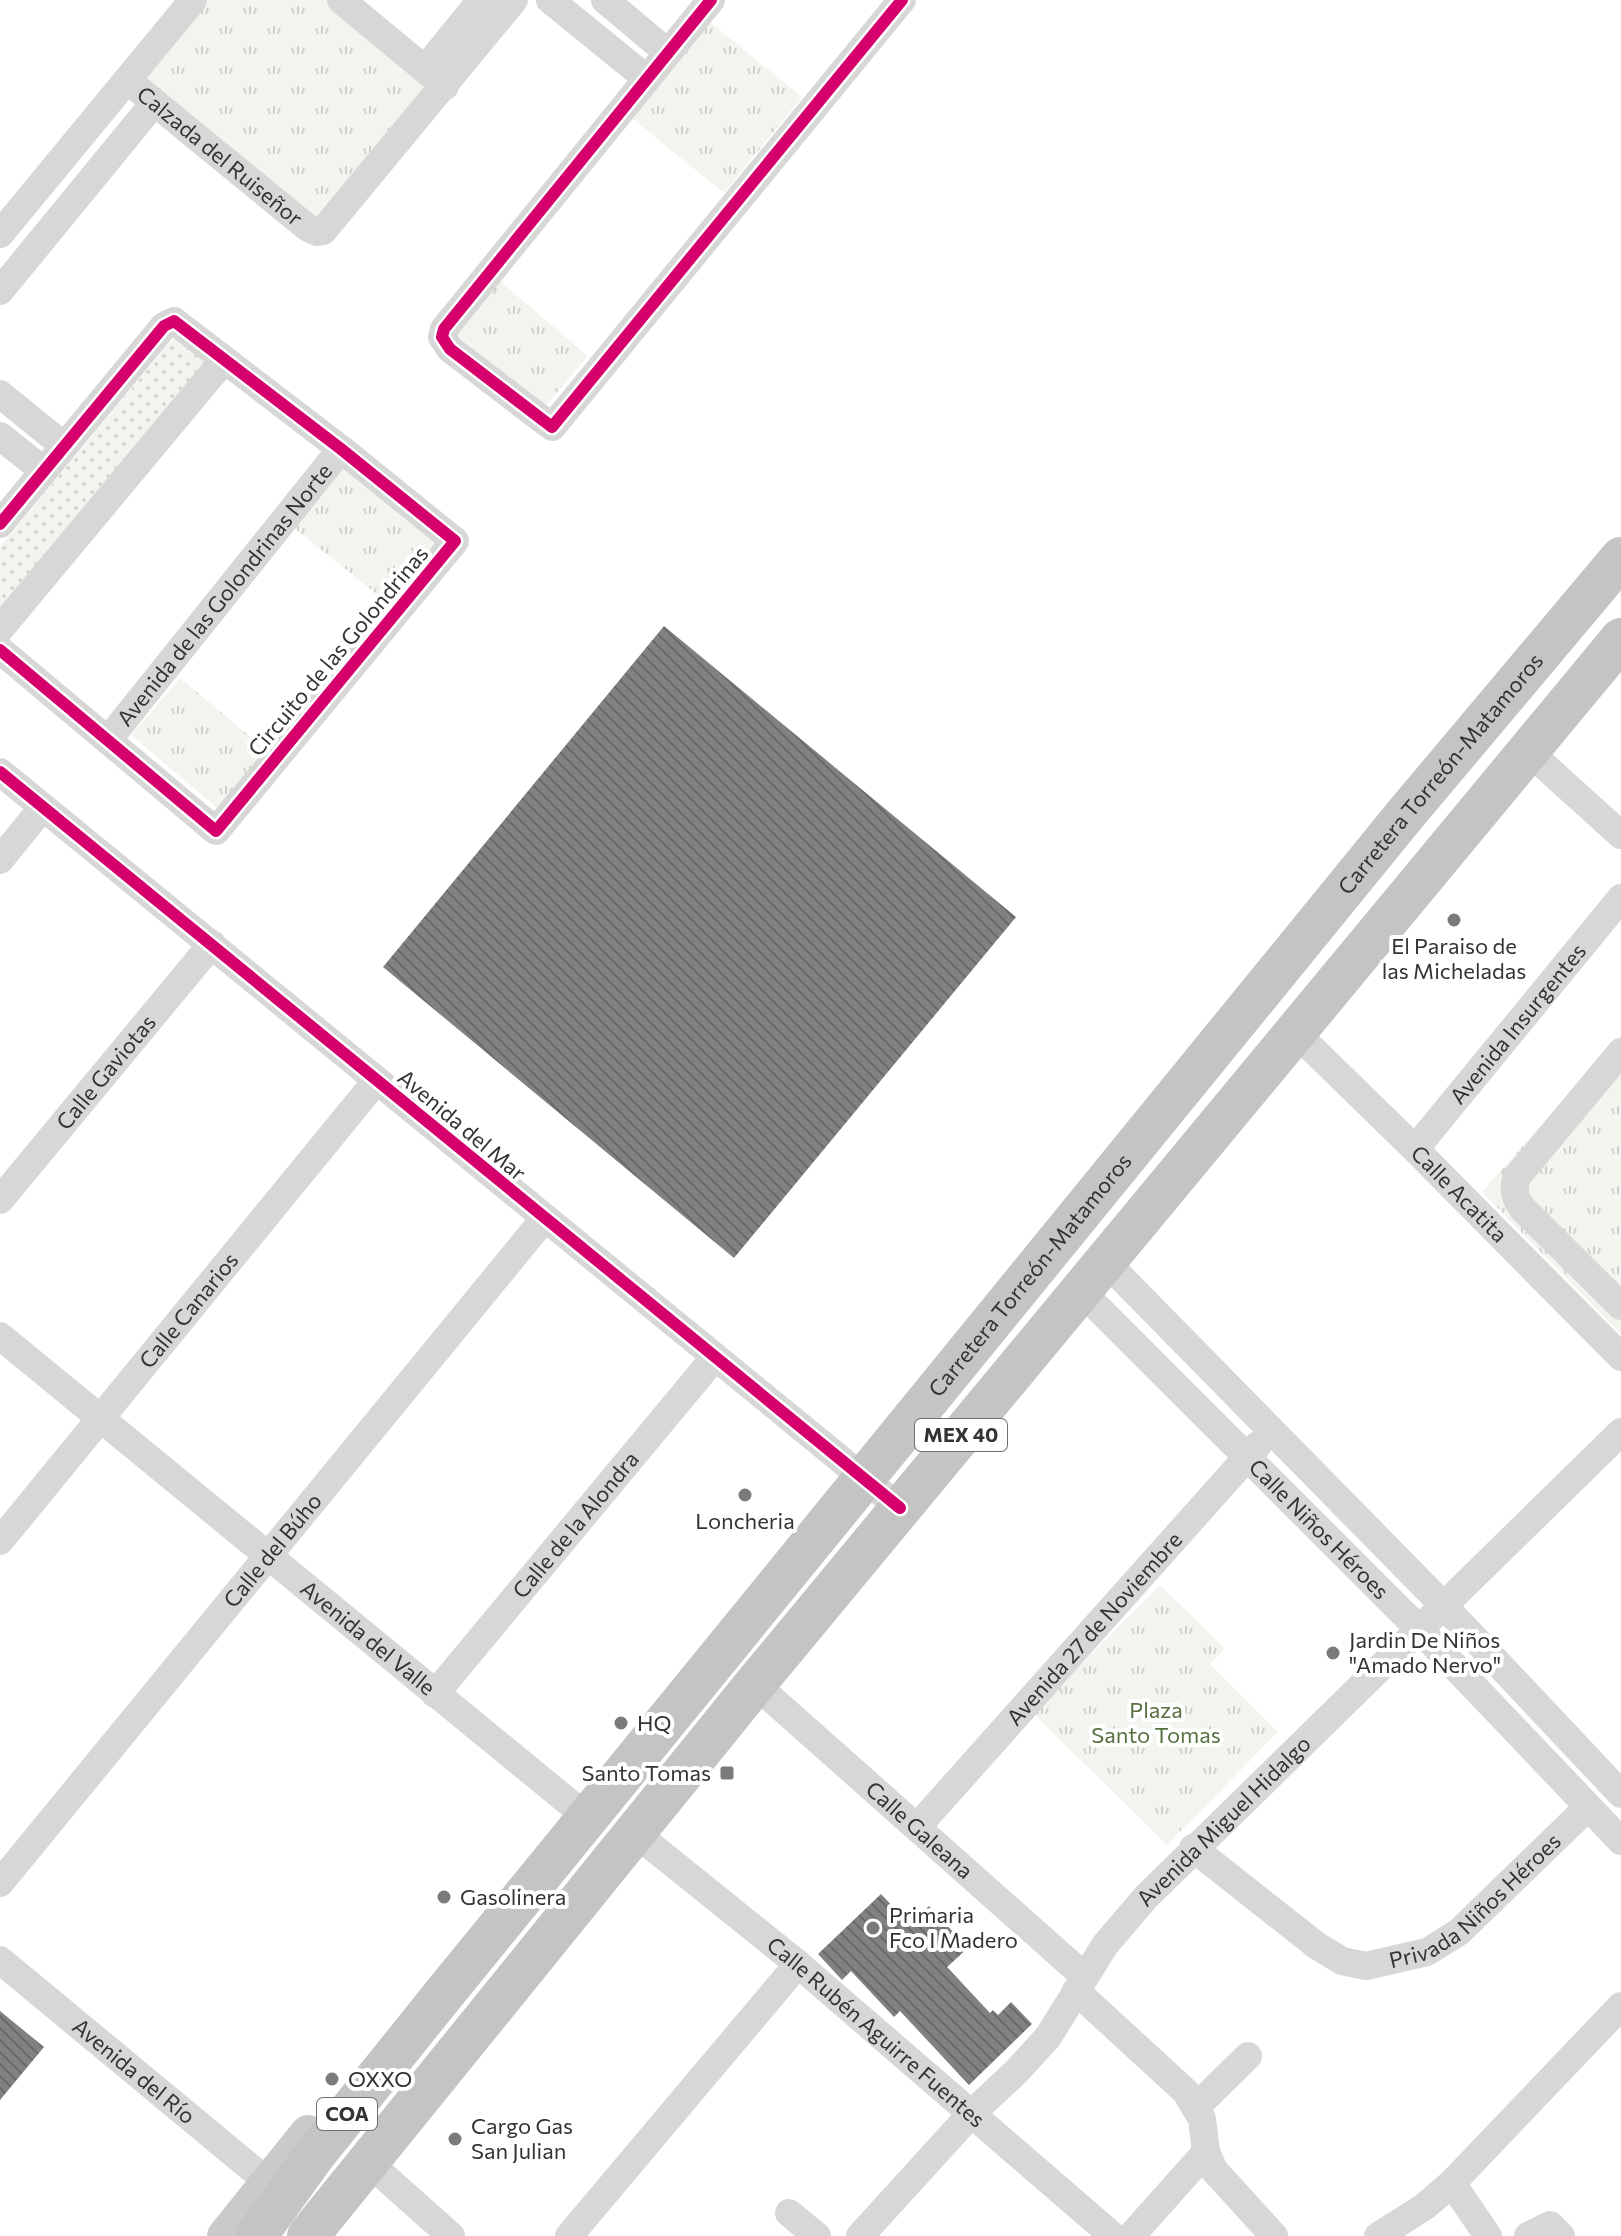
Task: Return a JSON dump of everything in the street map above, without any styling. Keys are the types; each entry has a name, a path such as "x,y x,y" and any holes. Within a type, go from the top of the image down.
{"highway":[{"name":"Carretera Torreón-Matamoros","path":"443,1995 1404,816 1621,558"},
{"name":"MEX 40","path":"308,2236 755,1684 1621,639"},
{"name":"COA","path":"256,2236 316,2153 443,1995"}],"main road":[{"path":"225,2236 353,2079 443,1995"}],"street":[{"name":"Calzada del Ruiseñor","path":"193,0 127,80 317,232 330,226 435,78 481,0"},
{"path":"341,0 435,78"},
{"name":"Calzada del Ruiseñor","path":"435,78 514,0"},
{"path":"550,0 646,78"},
{"path":"605,0 667,52"},
{"path":"711,0 444,329 442,337 450,349 552,427 902,0"},
{"path":"0,234 127,80"},
{"path":"0,291 154,103"},
{"name":"Circuito de las Golondrinas","path":"0,524 169,322 174,321 455,541 216,831 0,650"},
{"path":"0,629 224,360"},
{"path":"0,394 64,446"},
{"path":"0,436 44,471"},
{"name":"Avenida de las Golondrinas Norte","path":"108,740 341,449"},
{"path":"1528,751 1621,835"},
{"name":"Avenida del Mar","path":"0,772 900,1508"},
{"path":"0,860 43,807"},
{"name":"Avenida Insurgentes","path":"1415,1149 1621,898"},
{"name":"Calle Gaviotas","path":"0,1200 212,944"},
{"name":"Calle Acatita","path":"1294,1031 1621,1357"},
{"path":"1612,1063 1516,1178 1514,1190 1516,1200 1523,1209 1621,1306"},
{"name":"Calle Canarios","path":"0,1541 377,1080"},
{"name":"Calle del Búho","path":"0,1883 544,1219"},
{"name":"Calle Niños Héroes","path":"1092,1275 1272,1430 1621,1794"},
{"name":"Calle Niños Héroes","path":"1092,1275 1248,1456 1418,1628 1621,1841"},
{"name":"Avenida del Valle","path":"0,1336 588,1818"},
{"name":"Calle de la Alondra","path":"435,1694 715,1357"},
{"name":"Avenida 27 de Noviembre","path":"917,1827 1272,1430"},
{"name":"Avenida Miguel Hidalgo","path":"860,2236 972,2113 1048,2037 1105,1945 1146,1897 1621,1432"},
{"name":"Calle Galeana","path":"755,1684 917,1827 1080,1983 1172,2078 1202,2119 1206,2152 1222,2180 1274,2236"},
{"name":"Privada Niños Héroes","path":"1193,1848 1316,1945 1342,1961 1366,1966 1427,1952 1459,1932 1587,1808"},
{"name":"Calle Rubén Aguirre Fuentes","path":"634,1832 798,1964 1113,2236"},
{"name":"Avenida del Río","path":"0,1960 268,2182"},
{"path":"569,2236 798,1964"},
{"path":"1378,2236 1424,2207 1452,2183 1621,2006"},
{"path":"1196,2107 1248,2056"},
{"path":"1131,2236 1206,2152"},
{"path":"368,2162 451,2236"},
{"path":"1452,2183 1488,2236"},
{"path":"789,2213 817,2236"},
{"path":"1528,2236 1550,2225 1561,2236"}],"green space":[{"path":"208,0 326,0 435,90 320,229 141,81"},
{"path":"705,18 802,97 724,193 627,114"},
{"path":"497,279 588,356 543,409 452,331"},
{"path":"176,335 208,361 0,617 0,547"},
{"path":"342,467 441,545 393,607 294,528"},
{"path":"180,678 271,754 222,812 131,735"},
{"path":"1621,1035 1621,1334 1482,1192"},
{"name":"Plaza Santo Tomas","path":"1160,1585 1225,1649 1210,1664 1278,1732 1167,1845 1033,1713"}],"building":[{"path":"664,626 1016,917 734,1258 383,967"},
{"path":"881,1894 909,1924 929,1906 968,1948 947,1967 990,2013 993,2010 998,2015 1011,2002 1032,2024 969,2085 900,2011 894,2017 851,1971 842,1980 818,1954"},
{"path":"0,2011 44,2047 0,2100"}],"cycle path":[{"path":"711,0 444,329 442,337 450,349 552,427 902,0"},
{"path":"0,524 164,326 174,321 455,541 216,831 0,650"},
{"path":"0,772 900,1508"}],"place":[{"name":"El Paraiso de las Micheladas","path":"1454,920"},
{"name":"Loncheria","path":"745,1495"},
{"name":"Jardin De Niños \"Amado Nervo\"","path":"1333,1653"},
{"name":"HQ","path":"621,1723"},
{"name":"Santo Tomas","path":"727,1773"},
{"name":"Gasolinera","path":"444,1897"},
{"name":"Primaria Fco I Madero","path":"873,1928"},
{"name":"OXXO","path":"332,2079"},
{"name":"Cargo Gas San Julian","path":"455,2139"}]}
